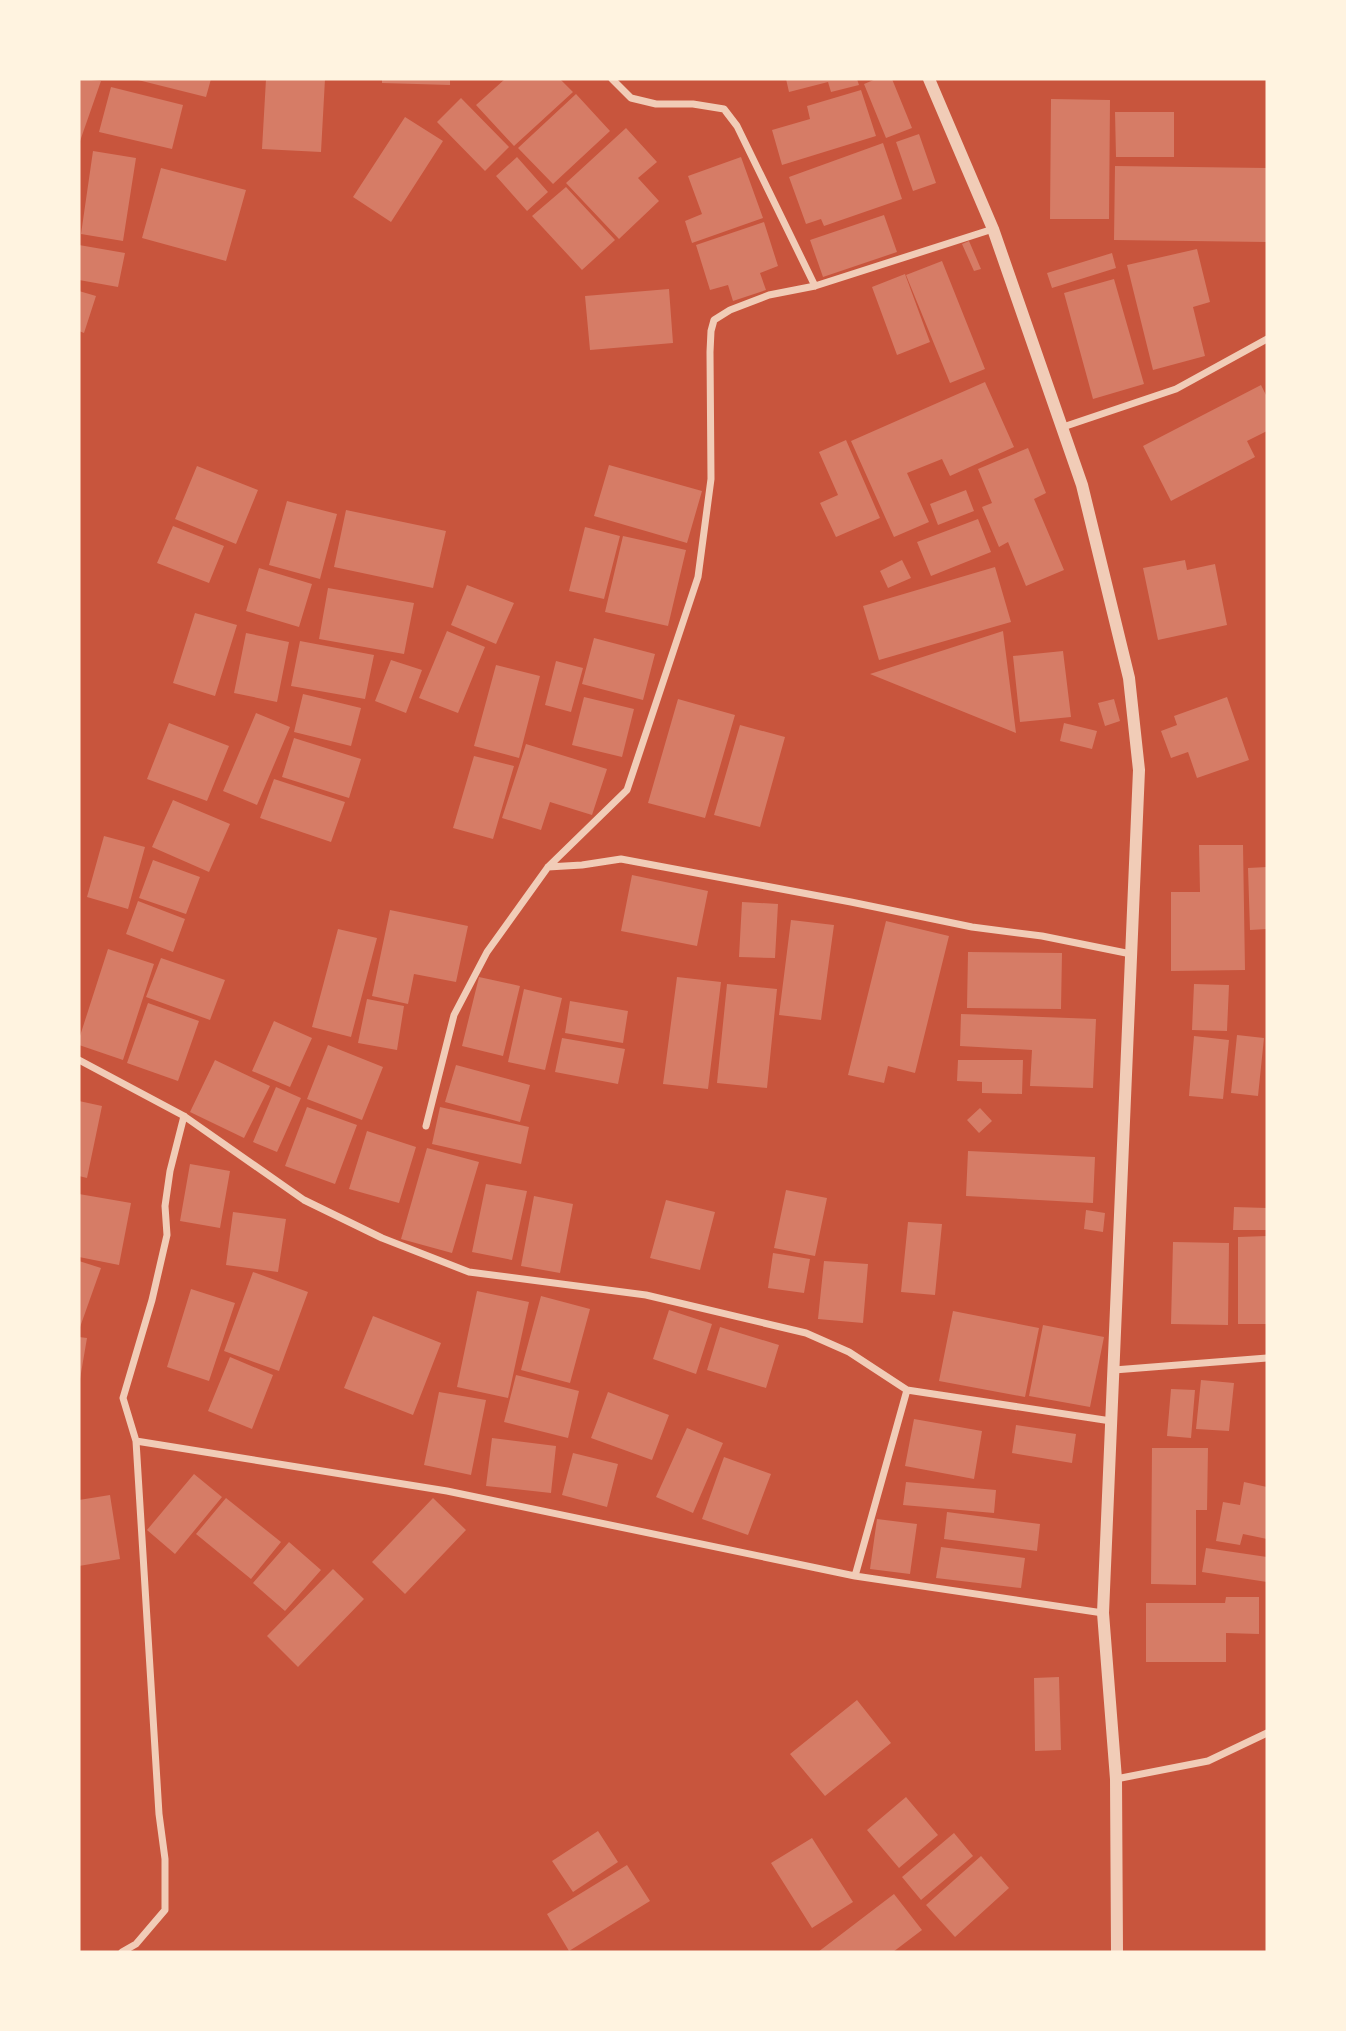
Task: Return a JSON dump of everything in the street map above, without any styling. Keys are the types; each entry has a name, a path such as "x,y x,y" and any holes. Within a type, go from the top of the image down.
{"street":[{"path":"612,79 631,98 656,104 694,104 724,109 737,126 815,286"},
{"path":"929,79 993,229 1082,485 1129,678 1139,770 1103,1613 1116,1779 1117,1952"},
{"path":"426,1126 454,1015 487,952 548,867 627,790 698,577 711,479 710,352 711,331 715,320 730,310 769,295 815,286 993,229"},
{"path":"1063,427 1176,388 1267,339"},
{"path":"548,867 621,859 972,927 1042,936 1132,954"},
{"path":"79,1059 184,1116 304,1200 382,1238 469,1272 646,1295 806,1333 849,1352 907,1390 1111,1421"},
{"path":"122,1952 136,1944 165,1910 165,1859 159,1814 136,1441 123,1398 152,1300 167,1235 165,1206 168,1183 184,1116"},
{"path":"1114,1370 1267,1358"},
{"path":"855,1576 907,1390"},
{"path":"136,1441 447,1491 855,1576 1103,1613"},
{"path":"1116,1779 1208,1761 1267,1733"}],"building":[{"path":"79,79 101,81 79,144"},
{"path":"134,79 211,79 206,97"},
{"path":"266,79 325,79 321,152 262,149"},
{"path":"382,79 450,79 450,85 382,83"},
{"path":"505,79 560,79 573,92 514,146 476,105"},
{"path":"786,79 857,79 859,85 831,92 828,82 789,92"},
{"path":"876,79 892,79 912,128 886,138 864,84"},
{"path":"111,87 183,105 172,149 99,132"},
{"path":"861,90 876,136 782,165 772,130 810,119 807,106"},
{"path":"576,94 610,131 553,184 518,148"},
{"path":"461,98 509,147 485,171 437,122"},
{"path":"1051,99 1110,100 1109,219 1050,219"},
{"path":"1115,112 1174,112 1174,157 1116,157"},
{"path":"405,117 443,141 391,222 353,197"},
{"path":"626,128 657,162 638,178 659,201 619,239 566,183"},
{"path":"919,134 936,183 913,191 896,142"},
{"path":"883,143 902,199 824,226 821,219 806,224 789,177"},
{"path":"93,151 136,158 123,241 81,234"},
{"path":"517,157 548,192 527,211 496,176"},
{"path":"741,157 763,218 692,243 685,221 702,214 688,176"},
{"path":"1115,166 1267,168 1267,242 1114,240"},
{"path":"161,168 246,190 226,261 142,238"},
{"path":"566,187 615,240 582,270 532,216"},
{"path":"884,215 897,252 823,277 810,240"},
{"path":"764,222 778,266 760,273 766,290 733,301 728,285 710,290 696,245"},
{"path":"969,241 981,269 974,271 962,244"},
{"path":"79,245 125,253 118,287 79,280"},
{"path":"1197,249 1210,302 1193,307 1205,356 1153,370 1127,265"},
{"path":"1112,253 1116,268 1052,288 1047,273"},
{"path":"942,261 985,369 950,383 906,275"},
{"path":"905,274 930,342 897,355 872,287"},
{"path":"1114,279 1144,384 1093,399 1064,293"},
{"path":"669,289 673,343 590,350 585,296"},
{"path":"79,291 96,296 84,333 79,331"},
{"path":"985,382 1014,447 950,476 942,459 907,473 929,522 894,537 851,441"},
{"path":"1261,385 1267,397 1267,431 1247,441 1255,457 1171,501 1143,446"},
{"path":"846,440 880,518 836,537 820,503 838,495 819,452"},
{"path":"1028,448 1046,493 1034,499 1064,570 1026,586 1008,542 999,547 982,507 992,503 978,469"},
{"path":"609,465 702,491 687,543 594,516"},
{"path":"197,466 258,490 236,544 175,519"},
{"path":"966,490 974,511 938,525 930,504"},
{"path":"287,501 337,514 320,579 269,565"},
{"path":"346,510 446,531 433,588 334,567"},
{"path":"978,519 991,552 931,576 917,542"},
{"path":"173,526 224,546 209,583 157,563"},
{"path":"585,527 620,536 604,599 569,591"},
{"path":"623,536 686,550 668,626 605,612"},
{"path":"902,560 911,578 888,588 880,571"},
{"path":"1185,560 1187,570 1215,564 1227,625 1158,640 1143,568"},
{"path":"995,567 1011,622 879,660 863,606"},
{"path":"259,568 312,584 299,627 246,611"},
{"path":"467,585 514,603 496,644 451,625"},
{"path":"328,588 414,603 404,654 319,639"},
{"path":"195,613 237,625 215,696 173,683"},
{"path":"447,631 485,647 458,713 419,698"},
{"path":"1003,631 1016,733 870,674"},
{"path":"246,633 289,642 277,702 234,693"},
{"path":"594,638 655,654 643,700 582,684"},
{"path":"300,641 374,655 365,699 291,686"},
{"path":"1063,651 1071,717 1020,722 1013,656"},
{"path":"391,660 422,670 406,713 375,701"},
{"path":"556,661 583,668 571,712 545,705"},
{"path":"496,665 540,676 519,758 474,746"},
{"path":"303,694 361,708 351,746 294,732"},
{"path":"584,697 634,709 622,757 572,745"},
{"path":"1227,697 1249,760 1197,778 1188,752 1171,758 1161,731 1177,725 1174,716"},
{"path":"678,699 735,715 705,818 648,803"},
{"path":"1114,699 1120,721 1105,726 1098,703"},
{"path":"256,713 290,727 257,805 223,791"},
{"path":"169,723 229,746 207,801 147,779"},
{"path":"1064,723 1097,731 1092,749 1060,741"},
{"path":"740,725 785,737 760,827 714,815"},
{"path":"294,738 361,759 349,798 282,777"},
{"path":"526,744 607,769 592,815 550,802 541,830 502,818"},
{"path":"474,756 514,766 493,839 453,828"},
{"path":"274,779 345,802 331,842 260,818"},
{"path":"173,800 230,824 209,872 152,847"},
{"path":"104,836 145,847 128,909 87,897"},
{"path":"1199,845 1243,845 1245,970 1171,971 1171,892 1200,892"},
{"path":"153,860 200,877 186,914 139,898"},
{"path":"1267,867 1267,929 1250,930 1248,868"},
{"path":"632,875 708,891 697,946 621,931"},
{"path":"138,901 185,919 173,952 126,934"},
{"path":"742,902 778,904 775,958 739,957"},
{"path":"390,910 468,926 456,982 414,974 408,1004 372,996"},
{"path":"791,920 834,925 821,1020 779,1015"},
{"path":"886,921 949,936 915,1073 888,1066 884,1083 848,1075"},
{"path":"338,929 377,938 351,1037 312,1027"},
{"path":"108,949 154,964 123,1060 79,1045"},
{"path":"968,952 1062,953 1061,1009 967,1008"},
{"path":"161,958 225,980 210,1020 146,997"},
{"path":"479,977 520,986 503,1056 462,1046"},
{"path":"677,977 721,982 708,1089 663,1084"},
{"path":"727,984 777,989 767,1088 717,1083"},
{"path":"1194,984 1229,985 1227,1031 1192,1030"},
{"path":"524,989 562,998 545,1070 508,1062"},
{"path":"367,999 404,1006 397,1050 358,1043"},
{"path":"570,1001 628,1011 623,1043 565,1033"},
{"path":"148,1003 199,1021 178,1081 127,1063"},
{"path":"961,1014 1096,1019 1093,1088 1030,1086 1032,1050 960,1046"},
{"path":"274,1021 312,1038 290,1087 252,1071"},
{"path":"1237,1035 1264,1038 1258,1096 1231,1093"},
{"path":"1194,1036 1229,1040 1223,1099 1189,1096"},
{"path":"562,1038 625,1049 618,1084 555,1072"},
{"path":"328,1045 383,1067 362,1120 307,1099"},
{"path":"215,1060 270,1086 244,1138 190,1112"},
{"path":"958,1060 1023,1060 1022,1094 982,1093 982,1082 957,1081"},
{"path":"456,1065 530,1085 520,1122 445,1102"},
{"path":"276,1087 301,1098 277,1152 253,1142"},
{"path":"79,1101 102,1106 87,1178 79,1176"},
{"path":"307,1107 357,1125 335,1184 285,1166"},
{"path":"440,1107 529,1127 521,1164 432,1144"},
{"path":"980,1108 992,1121 979,1133 967,1120"},
{"path":"367,1131 416,1147 399,1203 349,1189"},
{"path":"427,1148 479,1162 452,1253 401,1239"},
{"path":"968,1151 1095,1157 1093,1203 966,1196"},
{"path":"190,1164 230,1171 220,1228 180,1221"},
{"path":"486,1184 527,1191 512,1260 472,1252"},
{"path":"786,1190 827,1198 815,1256 774,1248"},
{"path":"79,1194 131,1203 119,1265 79,1257"},
{"path":"534,1196 573,1204 560,1273 521,1266"},
{"path":"666,1200 715,1212 700,1270 650,1258"},
{"path":"1234,1207 1267,1208 1267,1230 1233,1230"},
{"path":"1086,1210 1105,1213 1103,1232 1084,1229"},
{"path":"233,1212 286,1219 278,1272 226,1265"},
{"path":"908,1222 942,1224 935,1295 901,1292"},
{"path":"1267,1236 1267,1324 1238,1324 1238,1237"},
{"path":"1173,1242 1229,1243 1228,1325 1171,1324"},
{"path":"773,1253 810,1259 804,1293 768,1288"},
{"path":"79,1261 101,1268 79,1330"},
{"path":"824,1261 868,1264 863,1323 818,1319"},
{"path":"253,1272 308,1292 279,1371 224,1351"},
{"path":"191,1289 235,1303 209,1381 167,1367"},
{"path":"477,1291 529,1302 508,1398 457,1387"},
{"path":"541,1296 590,1309 570,1383 521,1370"},
{"path":"669,1310 712,1324 696,1374 653,1359"},
{"path":"953,1311 1039,1328 1025,1397 939,1381"},
{"path":"373,1316 441,1343 413,1415 344,1388"},
{"path":"1043,1325 1104,1337 1090,1407 1029,1396"},
{"path":"720,1327 779,1345 766,1388 707,1370"},
{"path":"79,1337 87,1338 80,1379 79,1379"},
{"path":"230,1357 273,1375 252,1429 208,1411"},
{"path":"516,1375 579,1391 568,1438 504,1422"},
{"path":"1201,1380 1234,1383 1229,1431 1196,1429"},
{"path":"1171,1389 1195,1390 1191,1438 1167,1436"},
{"path":"439,1392 486,1400 471,1475 424,1465"},
{"path":"608,1392 669,1415 652,1460 591,1438"},
{"path":"914,1419 982,1431 974,1479 905,1466"},
{"path":"1016,1425 1076,1434 1072,1463 1012,1453"},
{"path":"687,1428 723,1443 693,1513 656,1497"},
{"path":"492,1438 556,1446 551,1493 486,1486"},
{"path":"1152,1448 1208,1448 1207,1510 1196,1510 1196,1585 1151,1584"},
{"path":"573,1453 618,1464 607,1507 562,1495"},
{"path":"724,1457 771,1474 748,1535 702,1519"},
{"path":"194,1474 222,1497 175,1554 147,1530"},
{"path":"906,1482 996,1490 994,1513 903,1505"},
{"path":"1244,1482 1267,1487 1267,1539 1243,1534 1240,1545 1216,1541 1223,1502 1240,1505"},
{"path":"110,1495 120,1559 79,1566 79,1500"},
{"path":"226,1498 281,1542 251,1579 196,1534"},
{"path":"433,1498 466,1530 405,1594 372,1562"},
{"path":"947,1512 1040,1524 1037,1551 944,1539"},
{"path":"877,1519 917,1524 910,1574 870,1569"},
{"path":"289,1542 321,1570 285,1611 253,1583"},
{"path":"941,1547 1025,1558 1021,1588 936,1578"},
{"path":"1206,1548 1267,1557 1267,1582 1202,1572"},
{"path":"333,1569 364,1599 298,1667 267,1636"},
{"path":"1226,1597 1259,1597 1259,1634 1226,1633 1226,1662 1146,1662 1146,1603 1225,1603"},
{"path":"1059,1677 1061,1750 1035,1751 1034,1678"},
{"path":"857,1700 891,1743 825,1796 790,1754"},
{"path":"906,1797 938,1835 899,1868 867,1830"},
{"path":"598,1831 618,1862 573,1892 552,1861"},
{"path":"954,1833 973,1856 921,1900 902,1877"},
{"path":"812,1838 853,1902 812,1928 771,1863"},
{"path":"981,1856 1009,1888 955,1937 926,1905"},
{"path":"627,1865 650,1901 569,1951 547,1914"},
{"path":"894,1894 922,1930 893,1952 818,1952"}]}
